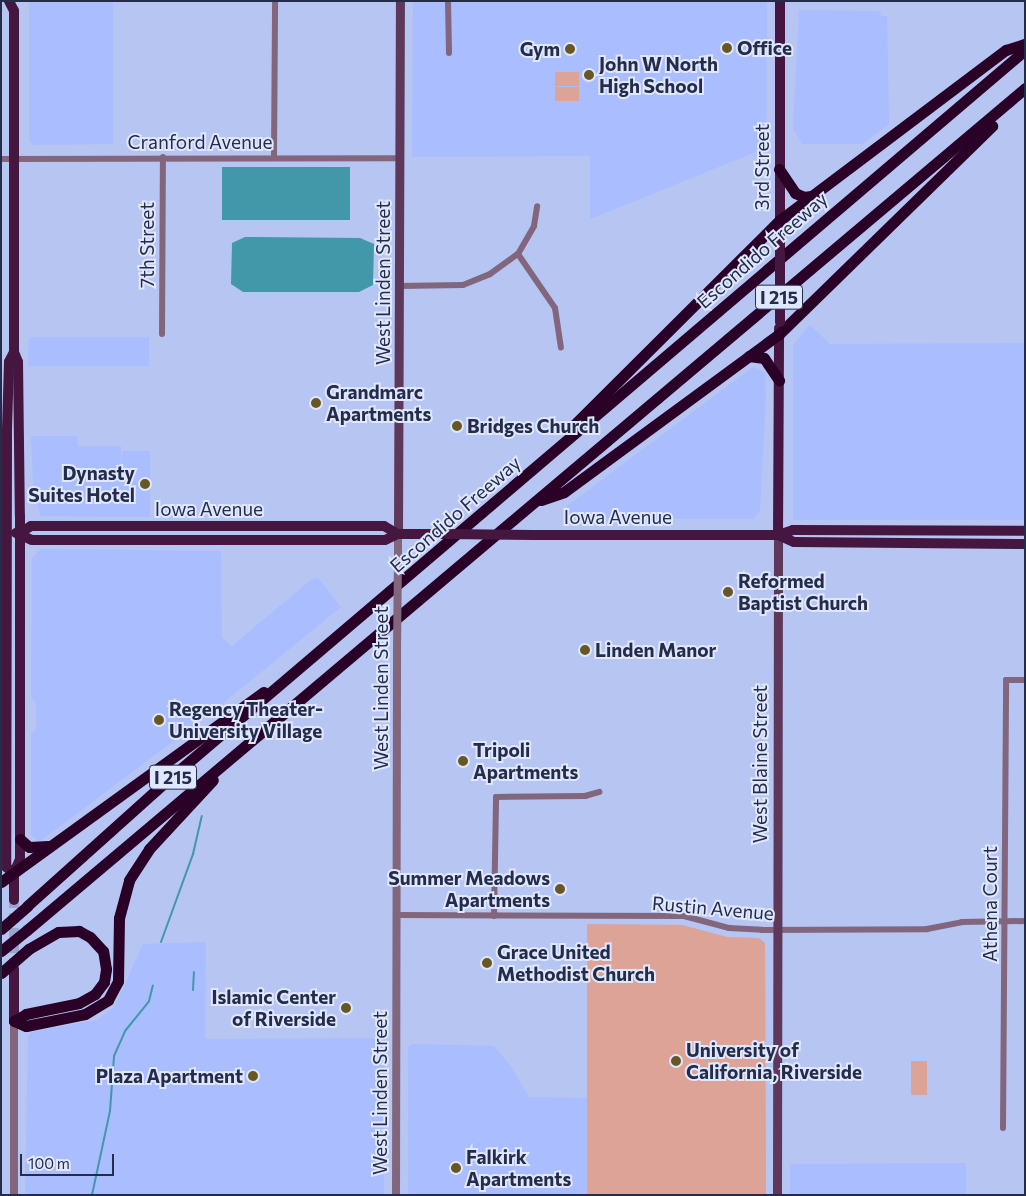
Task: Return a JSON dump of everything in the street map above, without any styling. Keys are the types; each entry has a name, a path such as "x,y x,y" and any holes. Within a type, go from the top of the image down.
{"highway":[{"path":"517,484 811,196 1006,50 1025,44"},
{"name":"Escondido Freeway","path":"1,929 164,784 322,652 1025,50"},
{"name":"I 215","path":"1,951 1025,88"},
{"path":"531,504 564,492 779,334 1025,93"},
{"path":"779,169 795,193 811,196"},
{"path":"749,356 764,358 779,380"},
{"path":"1,882 322,652"},
{"path":"14,1021 26,1026 85,1014 108,1000 118,981 118,918 133,871 149,850 245,745"},
{"path":"20,839 29,847 50,846"},
{"path":"1,973 29,949 58,932 79,931 90,937 103,951 106,969 104,982 95,994 79,1003 26,1014 14,1021"}],"main road":[{"path":"9,1 14,11 14,352 18,362 20,533 20,860 14,873 14,900"},
{"path":"14,11 19,1"},
{"name":"West Linden Street","path":"398,534 400,1"},
{"name":"3rd Street","path":"779,334 780,1"},
{"name":"West Blaine Street","path":"777,1195 779,334"},
{"path":"14,352 9,362 4,533 6,867 14,873"},
{"path":"8,395 13,428 19,434"},
{"name":"Iowa Avenue","path":"4,533 20,533 32,540 385,540 398,534 778,535 793,530 1025,531"},
{"name":"Iowa Avenue","path":"778,535 794,542 1025,544"},
{"path":"14,969 14,1021"}],"street":[{"path":"274,157 275,1"},
{"path":"448,1 449,53"},
{"name":"7th Street","path":"162,334 163,157"},
{"name":"Cranford Avenue","path":"1,158 399,158"},
{"path":"399,286 470,284 490,274 518,254 534,226 537,206"},
{"path":"518,254 555,308 561,348"},
{"name":"West Linden Street","path":"396,1195 398,534"},
{"name":"Athena Court","path":"1004,1128 1006,680 1025,680"},
{"path":"494,916 496,797 585,796 599,792"},
{"name":"Rustin Avenue","path":"397,915 684,916 729,928 777,929 927,929 962,922 1025,921"},
{"path":"14,1021 14,1195"}],"shaded area":[{"path":"29,1 113,1 113,144 33,145 29,141"},
{"name":"John W North High School","path":"413,1 767,1 766,148 590,219 590,156 412,157"},
{"path":"799,10 880,11 881,16 887,16 889,124 862,144 802,144 793,128"},
{"path":"555,72 579,72 579,86 555,86"},
{"path":"555,87 579,87 579,101 555,101"},
{"path":"222,167 350,167 350,220 222,220"},
{"path":"245,237 360,238 374,244 373,285 359,292 243,292 231,284 232,243"},
{"path":"810,325 830,344 1025,343 1025,520 793,520 793,345"},
{"path":"29,337 149,337 149,366 28,366"},
{"path":"753,367 765,372 766,398 760,510 754,519 567,518 567,506"},
{"path":"31,436 77,436 78,446 121,446 121,510 122,451 150,451 150,517 40,516 33,483"},
{"path":"41,549 221,551 222,638 232,646 312,579 318,578 341,607 216,709 39,842 31,835 31,734 36,729 36,703 31,697 32,558"},
{"name":"University of California, Riverside","path":"587,924 682,925 727,937 759,938 765,943 766,1195 408,1195 408,1047 412,1044 494,1046 510,1065 529,1097 587,1098"},
{"name":"University of California, Riverside","path":"587,924 682,925 727,937 759,938 765,943 766,1195 587,1195"},
{"path":"206,942 205,1039 385,1038 384,1195 25,1195 28,1036 32,1032 97,1020 115,1006 143,944"},
{"path":"911,1061 927,1061 927,1095 911,1095"},
{"path":"966,1163 966,1195 790,1195 790,1164"}],"waterway":[{"path":"161,942 193,854 202,816"},
{"path":"193,990 194,972"},
{"path":"92,1195 110,1111 114,1056 125,1031 149,1001 153,985"}],"tunnel":[{"path":"14,900 14,968"}],"place":[{"name":"Office","path":"727,48"},
{"name":"Gym","path":"570,49"},
{"name":"John W North High School","path":"589,75"},
{"name":"Grandmarc Apartments","path":"316,403"},
{"name":"Bridges Church","path":"457,426"},
{"name":"Dynasty Suites Hotel","path":"145,484"},
{"name":"Reformed Baptist Church","path":"728,592"},
{"name":"Linden Manor","path":"585,650"},
{"name":"Regency Theater- University Village","path":"159,720"},
{"name":"Tripoli Apartments","path":"463,761"},
{"name":"Summer Meadows Apartments","path":"560,889"},
{"name":"Grace United Methodist Church","path":"487,963"},
{"name":"Islamic Center of Riverside","path":"346,1008"},
{"name":"University of California, Riverside","path":"676,1061"},
{"name":"Plaza Apartment","path":"253,1076"},
{"name":"Falkirk Apartments","path":"456,1168"}]}
